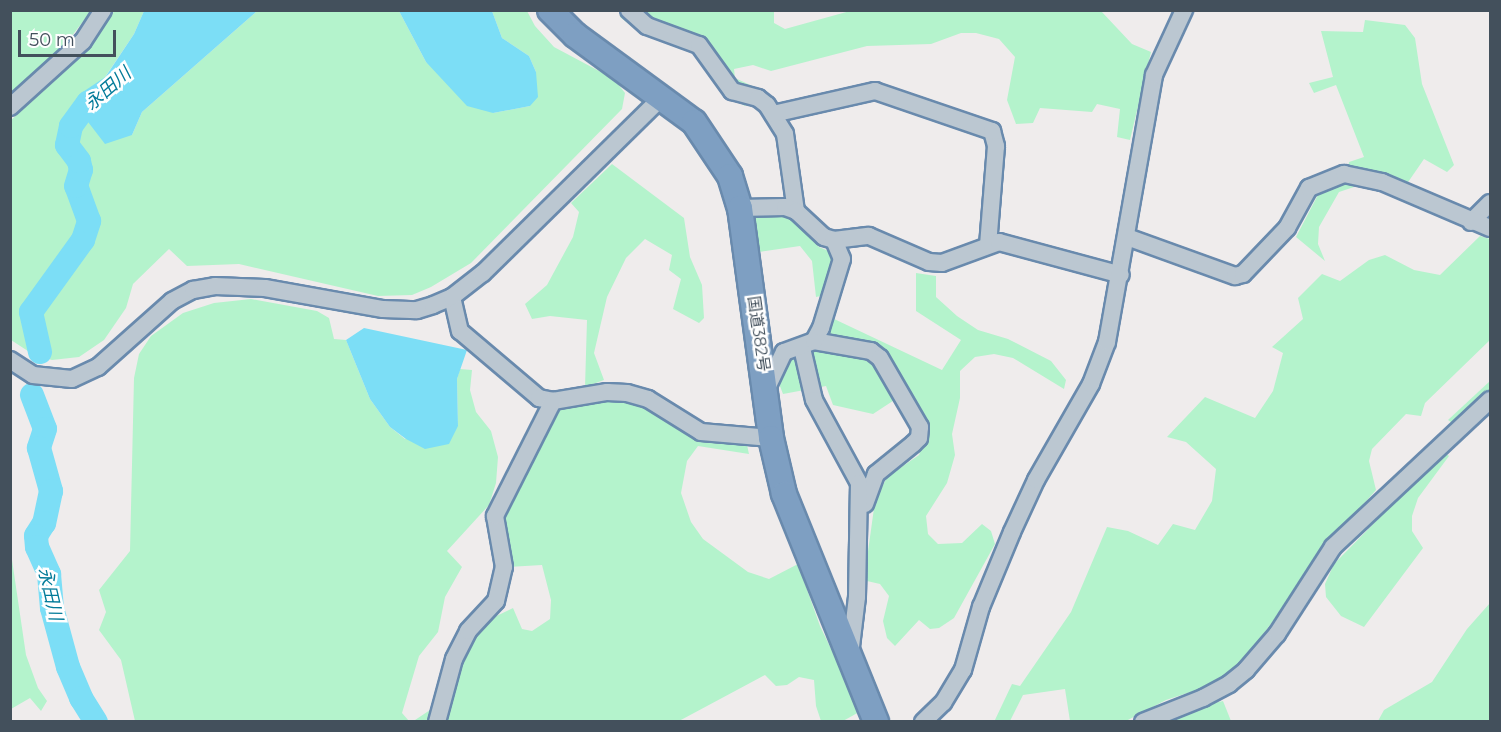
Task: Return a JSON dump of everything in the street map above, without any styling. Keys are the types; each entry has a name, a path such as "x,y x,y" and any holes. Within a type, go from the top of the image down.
{"highway":[{"name":"国道382号","path":"550,10 575,36 663,96 709,139 730,176 740,208 771,438 784,494 876,722"}],"street":[{"path":"10,107 83,41 103,10"},
{"path":"628,10 647,26 699,45 732,91 758,98 773,114 785,134 796,211"},
{"path":"923,722 943,703 963,670 981,607 1012,532 1036,480 1091,384 1107,342 1121,275 1154,75 1184,10"},
{"path":"773,114 875,91 992,130 996,146 988,245"},
{"path":"10,360 33,375 72,379 98,367 172,301 206,287 265,288 401,310 417,310 452,297 559,200 663,96"},
{"path":"1127,237 1235,276 1243,274 1287,228 1309,188 1344,174 1382,182 1471,222 1491,228"},
{"path":"1471,222 1491,203"},
{"path":"740,208 769,205 796,211 814,230 834,240 869,236 915,258 942,263 999,242 1121,275"},
{"path":"834,240 842,259 808,345 814,400 859,483 859,531 850,656"},
{"path":"452,297 460,331 470,342 539,398 553,400 607,392 627,393 648,399 701,432 771,438"},
{"path":"766,390 784,352 808,345 871,351 880,358 920,427 919,438 876,474 869,485 859,531"},
{"path":"437,722 454,659 468,631 496,601 504,567 495,516 553,400"},
{"path":"1143,722 1203,698 1229,684 1246,670 1277,634 1333,547 1491,400"}],"green space":[{"path":"11,10 91,11 68,41 11,93"},
{"path":"115,10 144,11 134,34 105,77 132,135 142,112 257,11 399,11 426,62 493,113 530,106 536,72 529,56 502,38 492,11 527,11 535,26 554,47 614,79 625,93 622,109 471,263 431,287 412,295 378,296 239,264 187,266 169,249 133,284 126,308 104,340 79,357 52,360 34,355 11,340 10,121 84,54"},
{"path":"621,10 774,11 774,23 785,29 850,11 1101,11 1132,44 1151,52 1130,140 1117,137 1120,109 1097,104 1092,112 1040,108 1033,123 1016,124 1007,100 1015,57 999,39 976,33 961,33 931,44 867,46 771,71 753,65 734,69 735,78 761,90 745,106 722,93 700,55 635,29 620,17"},
{"path":"1365,20 1405,25 1415,38 1422,84 1454,165 1447,172 1424,159 1404,188 1348,170 1349,162 1364,157 1336,85 1314,93 1309,83 1333,77 1321,31 1363,32"},
{"path":"612,164 684,218 690,257 702,285 704,318 699,323 673,309 681,279 669,270 672,255 645,239 626,258 607,297 594,353 604,380 585,387 587,320 550,316 532,319 525,304 547,285 573,237 579,212 571,203"},
{"path":"1349,180 1354,187 1339,192 1319,227 1318,244 1325,261 1296,237 1320,191"},
{"path":"777,213 793,219 819,247 831,252 836,265 825,295 816,297 812,261 800,246 759,252 752,214"},
{"path":"1480,236 1490,239 1490,340 1425,403 1421,416 1406,414 1372,449 1369,461 1376,490 1331,541 1238,669 1215,684 1166,700 1126,721 1070,721 1065,689 1023,695 1010,721 994,722 1012,684 1020,686 1071,612 1107,527 1128,531 1158,545 1173,524 1195,530 1212,501 1216,469 1186,442 1167,437 1205,397 1255,418 1273,391 1283,353 1272,347 1303,319 1298,298 1322,274 1340,281 1369,260 1385,255 1414,270 1440,275"},
{"path":"916,273 936,276 936,297 957,316 978,330 1008,339 1051,361 1066,380 1064,389 1013,358 994,354 975,357 960,371 960,398 952,434 955,455 947,483 926,516 928,534 938,544 962,543 982,524 991,531 995,544 954,618 939,628 930,629 919,620 895,646 887,638 883,621 889,596 880,584 867,581 865,573 875,501 887,477 919,455 927,432 905,393 873,414 833,405 826,386 783,394 778,381 790,353 832,318 942,370 961,340 916,311"},
{"path":"251,299 317,311 329,318 334,339 346,340 370,399 390,427 405,439 458,426 457,379 460,369 472,370 470,390 476,412 491,431 498,457 496,483 489,505 447,551 462,567 445,597 438,632 419,656 402,713 409,721 135,721 121,660 99,630 106,612 99,590 130,551 134,378 139,354 151,336 183,313 214,303"},
{"path":"1490,381 1490,389 1454,424 1448,420"},
{"path":"602,400 640,404 705,439 747,445 749,454 698,446 687,461 681,493 691,522 703,539 748,572 769,579 798,564 820,626 861,711 843,721 821,721 816,706 814,680 799,677 787,685 776,686 765,675 679,721 412,722 430,710 445,711 461,655 484,622 513,608 522,629 532,631 550,619 551,600 542,565 508,567 503,518 551,417 561,407"},
{"path":"1444,452 1449,456 1418,498 1412,516 1412,531 1423,548 1364,627 1341,616 1326,597 1325,584 1334,564"},
{"path":"11,553 26,655 38,688 47,701 41,711 30,698 11,709"},
{"path":"1490,603 1490,721 1378,721 1384,710 1432,682 1467,629"},
{"path":"1223,701 1231,721 1159,722 1184,710"}],"water":[{"path":"144,11 257,11 142,112 132,135 105,144 85,118 88,103 134,34"},
{"path":"399,11 492,11 502,38 529,56 536,72 538,97 530,106 493,113 467,106 426,62"},
{"path":"364,328 467,350 457,379 458,426 449,444 425,449 390,427 370,399 346,340"}],"waterway":[{"name":"永田川","path":"40,352 31,312 83,240 89,221 76,186 81,170 79,161 67,145 71,126 88,103 115,85"},
{"name":"永田川","path":"32,395 45,429 39,448 51,491 44,523 36,536 37,547 49,574 52,608 68,667 81,698 96,722"}]}
